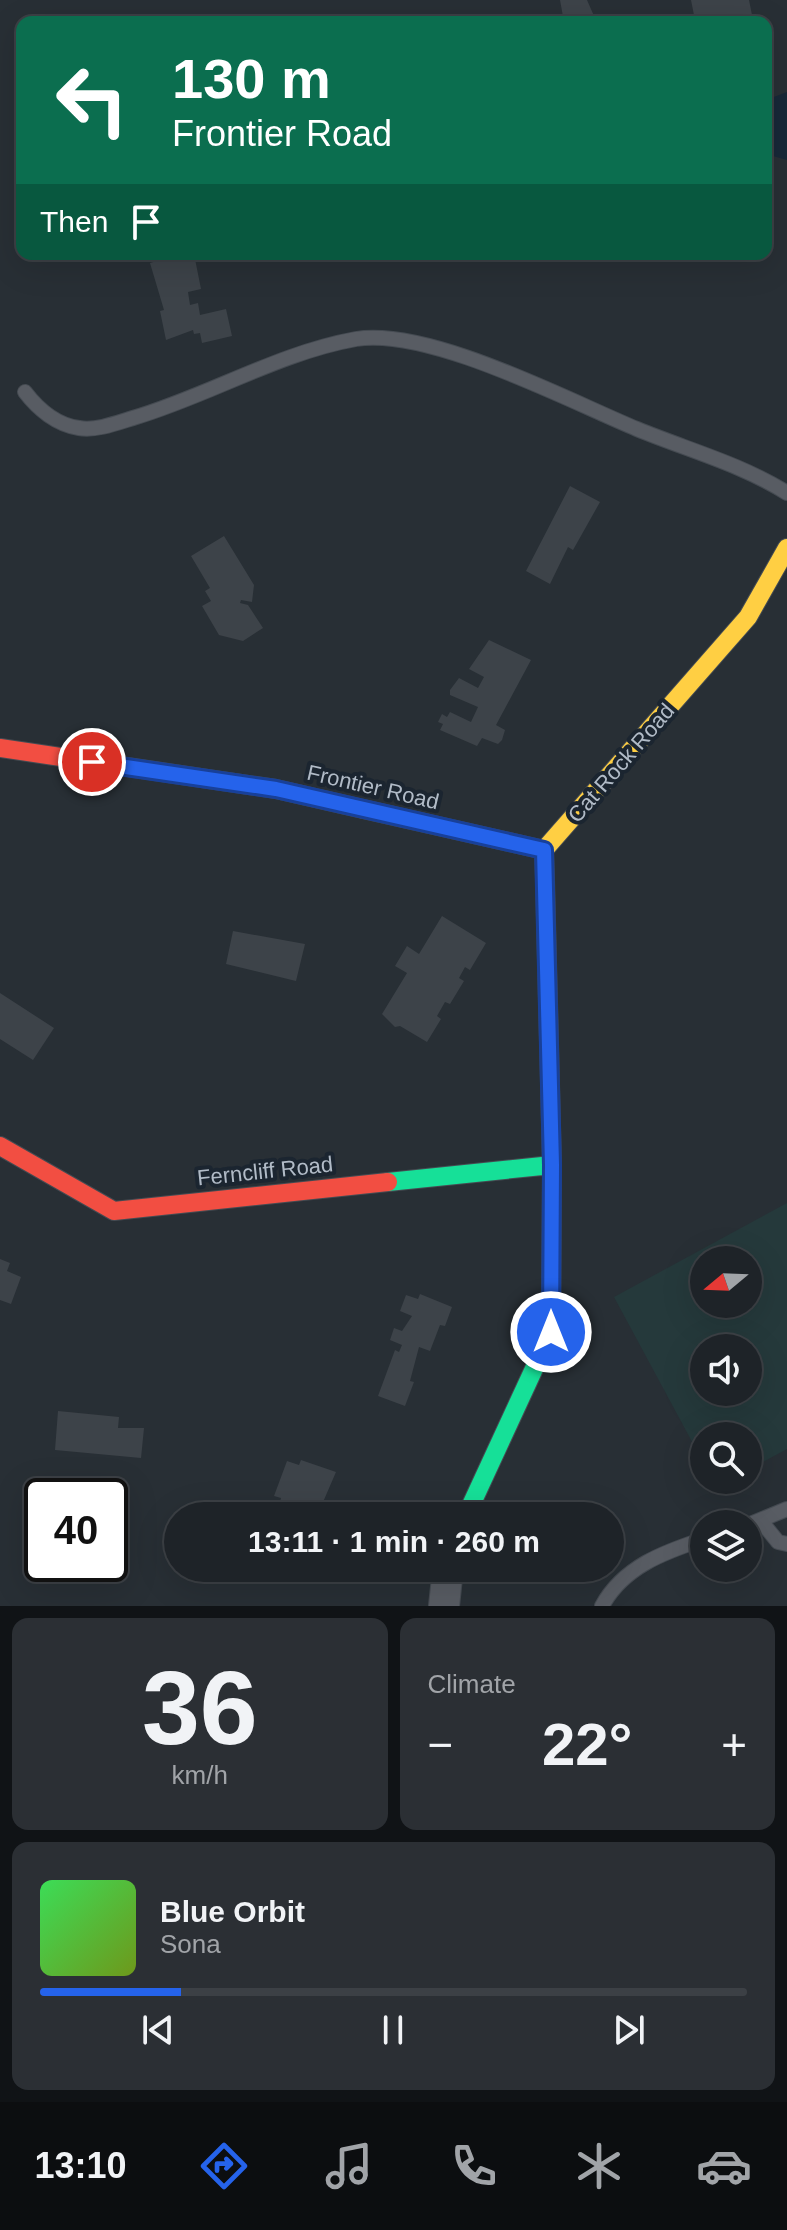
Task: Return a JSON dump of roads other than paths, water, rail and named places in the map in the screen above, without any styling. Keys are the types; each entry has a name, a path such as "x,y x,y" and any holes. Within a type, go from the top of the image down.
{"street":[{"name":"Cat Rock Road","path":"544,850 748,617 787,548"},
{"name":"Frontier Road","path":"0,748 276,789 544,850"},
{"path":"472,1502 551,1332 552,1165 544,850"},
{"name":"Ferncliff Road","path":"0,1146 114,1211 552,1165"},
{"path":"444,1606 447,1582"}],"lane":[{"path":"25,392 38,409 63,423 81,429 109,426 159,411 293,357 357,339 396,338 477,363 699,454 753,472 787,493"},
{"path":"762,1519 787,1509"},
{"path":"762,1529 778,1542 787,1544"},
{"path":"602,1606 613,1587 659,1554 690,1544"}],"water":[{"path":"787,92 787,160 772,156 772,98"}]}
